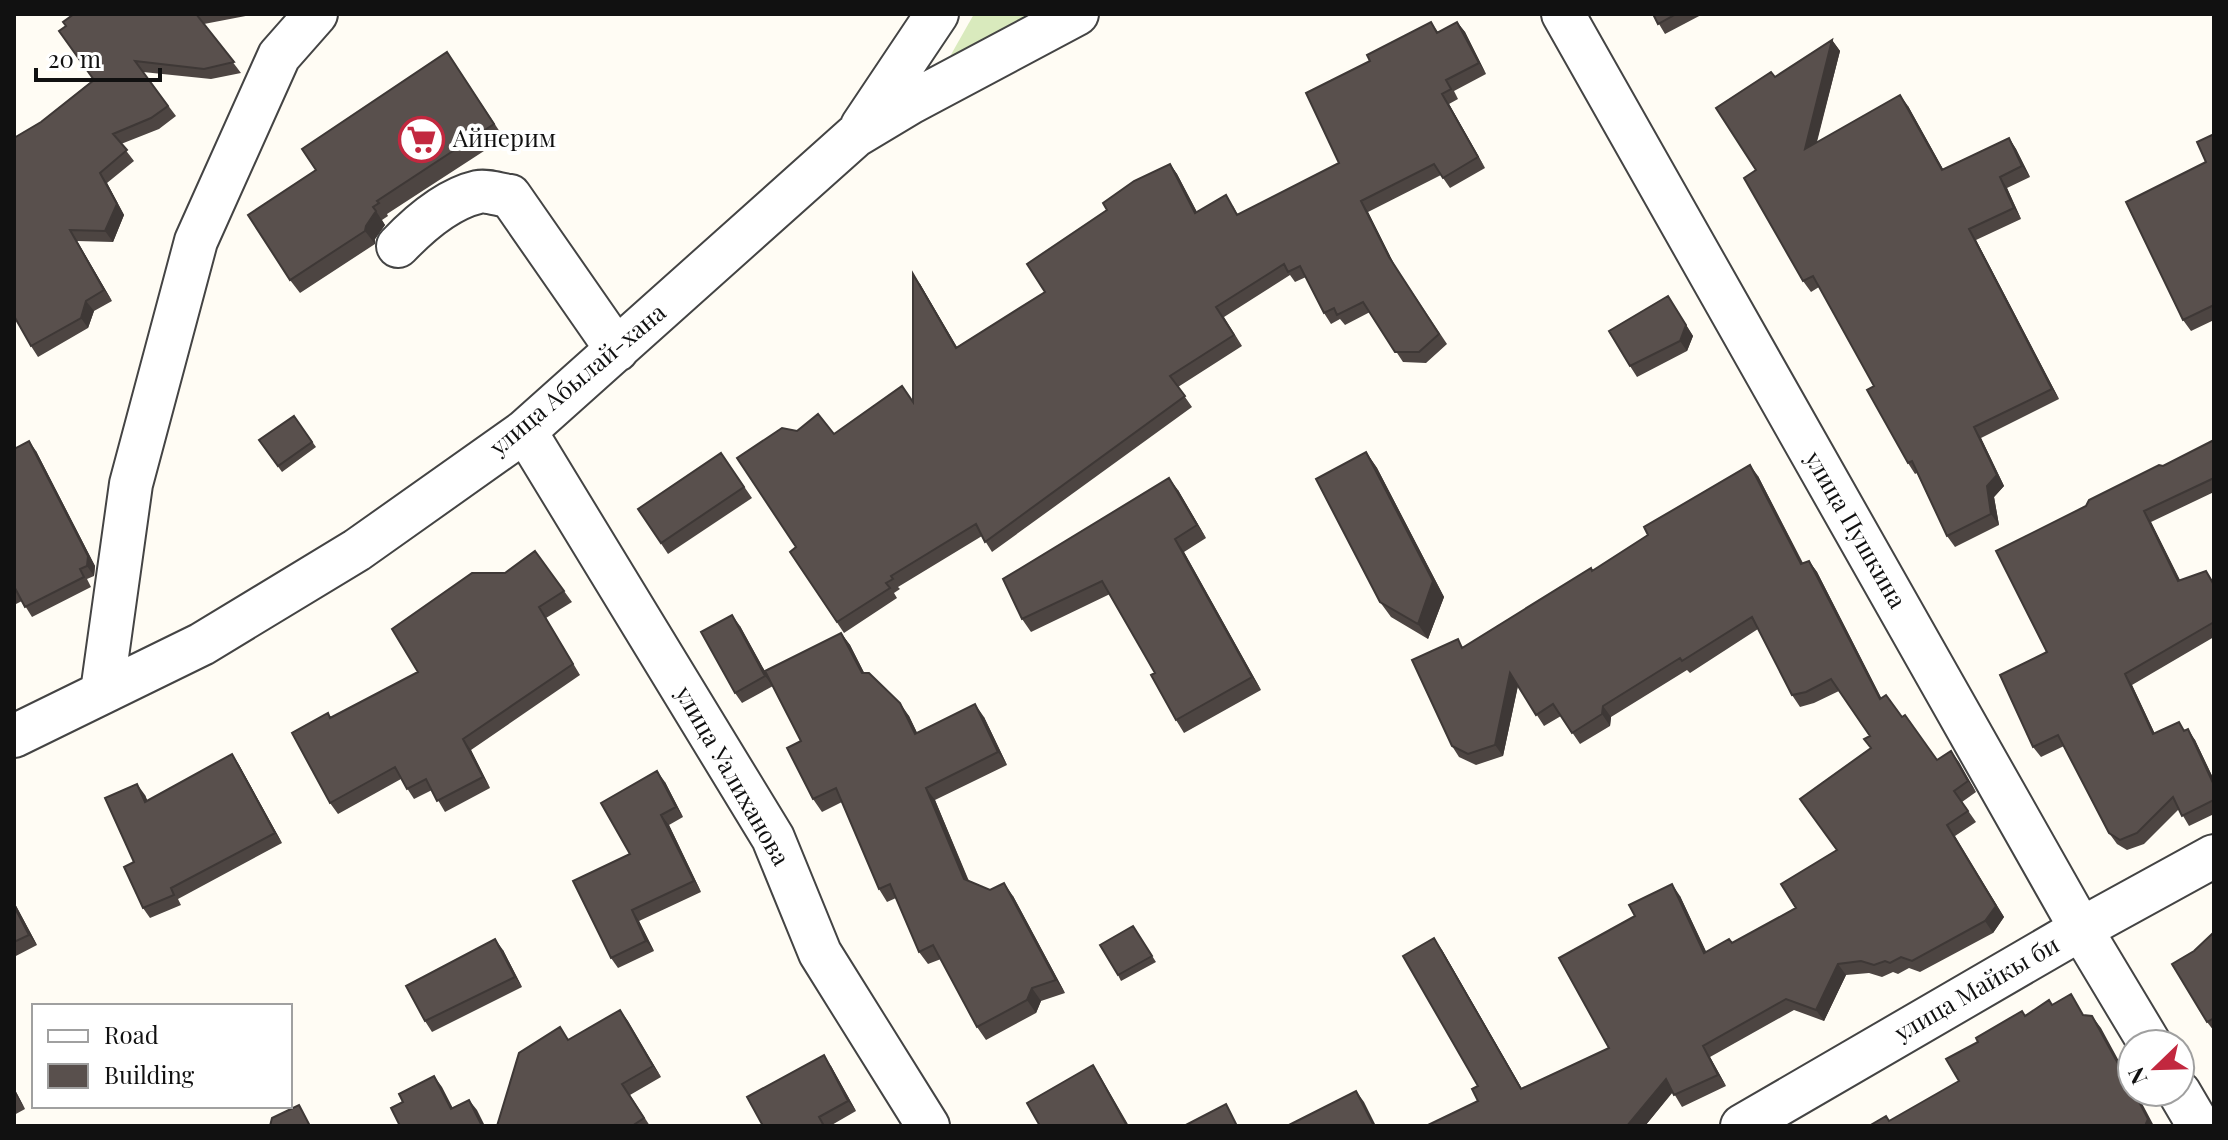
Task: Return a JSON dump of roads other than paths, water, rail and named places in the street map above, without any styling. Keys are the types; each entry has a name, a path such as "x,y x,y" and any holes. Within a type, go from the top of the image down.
{"street":[{"path":"102,692 131,484 196,241 279,56 316,14"},
{"path":"855,136 937,14"},
{"name":"улица Абылай-хана","path":"14,736 202,644 357,550 525,431 855,136 910,103 1077,14"},
{"name":"улица Пушкина","path":"1563,14 2081,929 2140,1028"},
{"path":"398,246 413,230 449,205 480,192 510,196 617,350"},
{"name":"улица Уалиханова","path":"525,431 773,838 820,953 928,1126"},
{"name":"улица Майкы би","path":"1742,1126 2081,929 2214,856"},
{"path":"2188,1108 2199,1126"}],"place":[{"name":"Айнерим","path":"422,139"}]}
